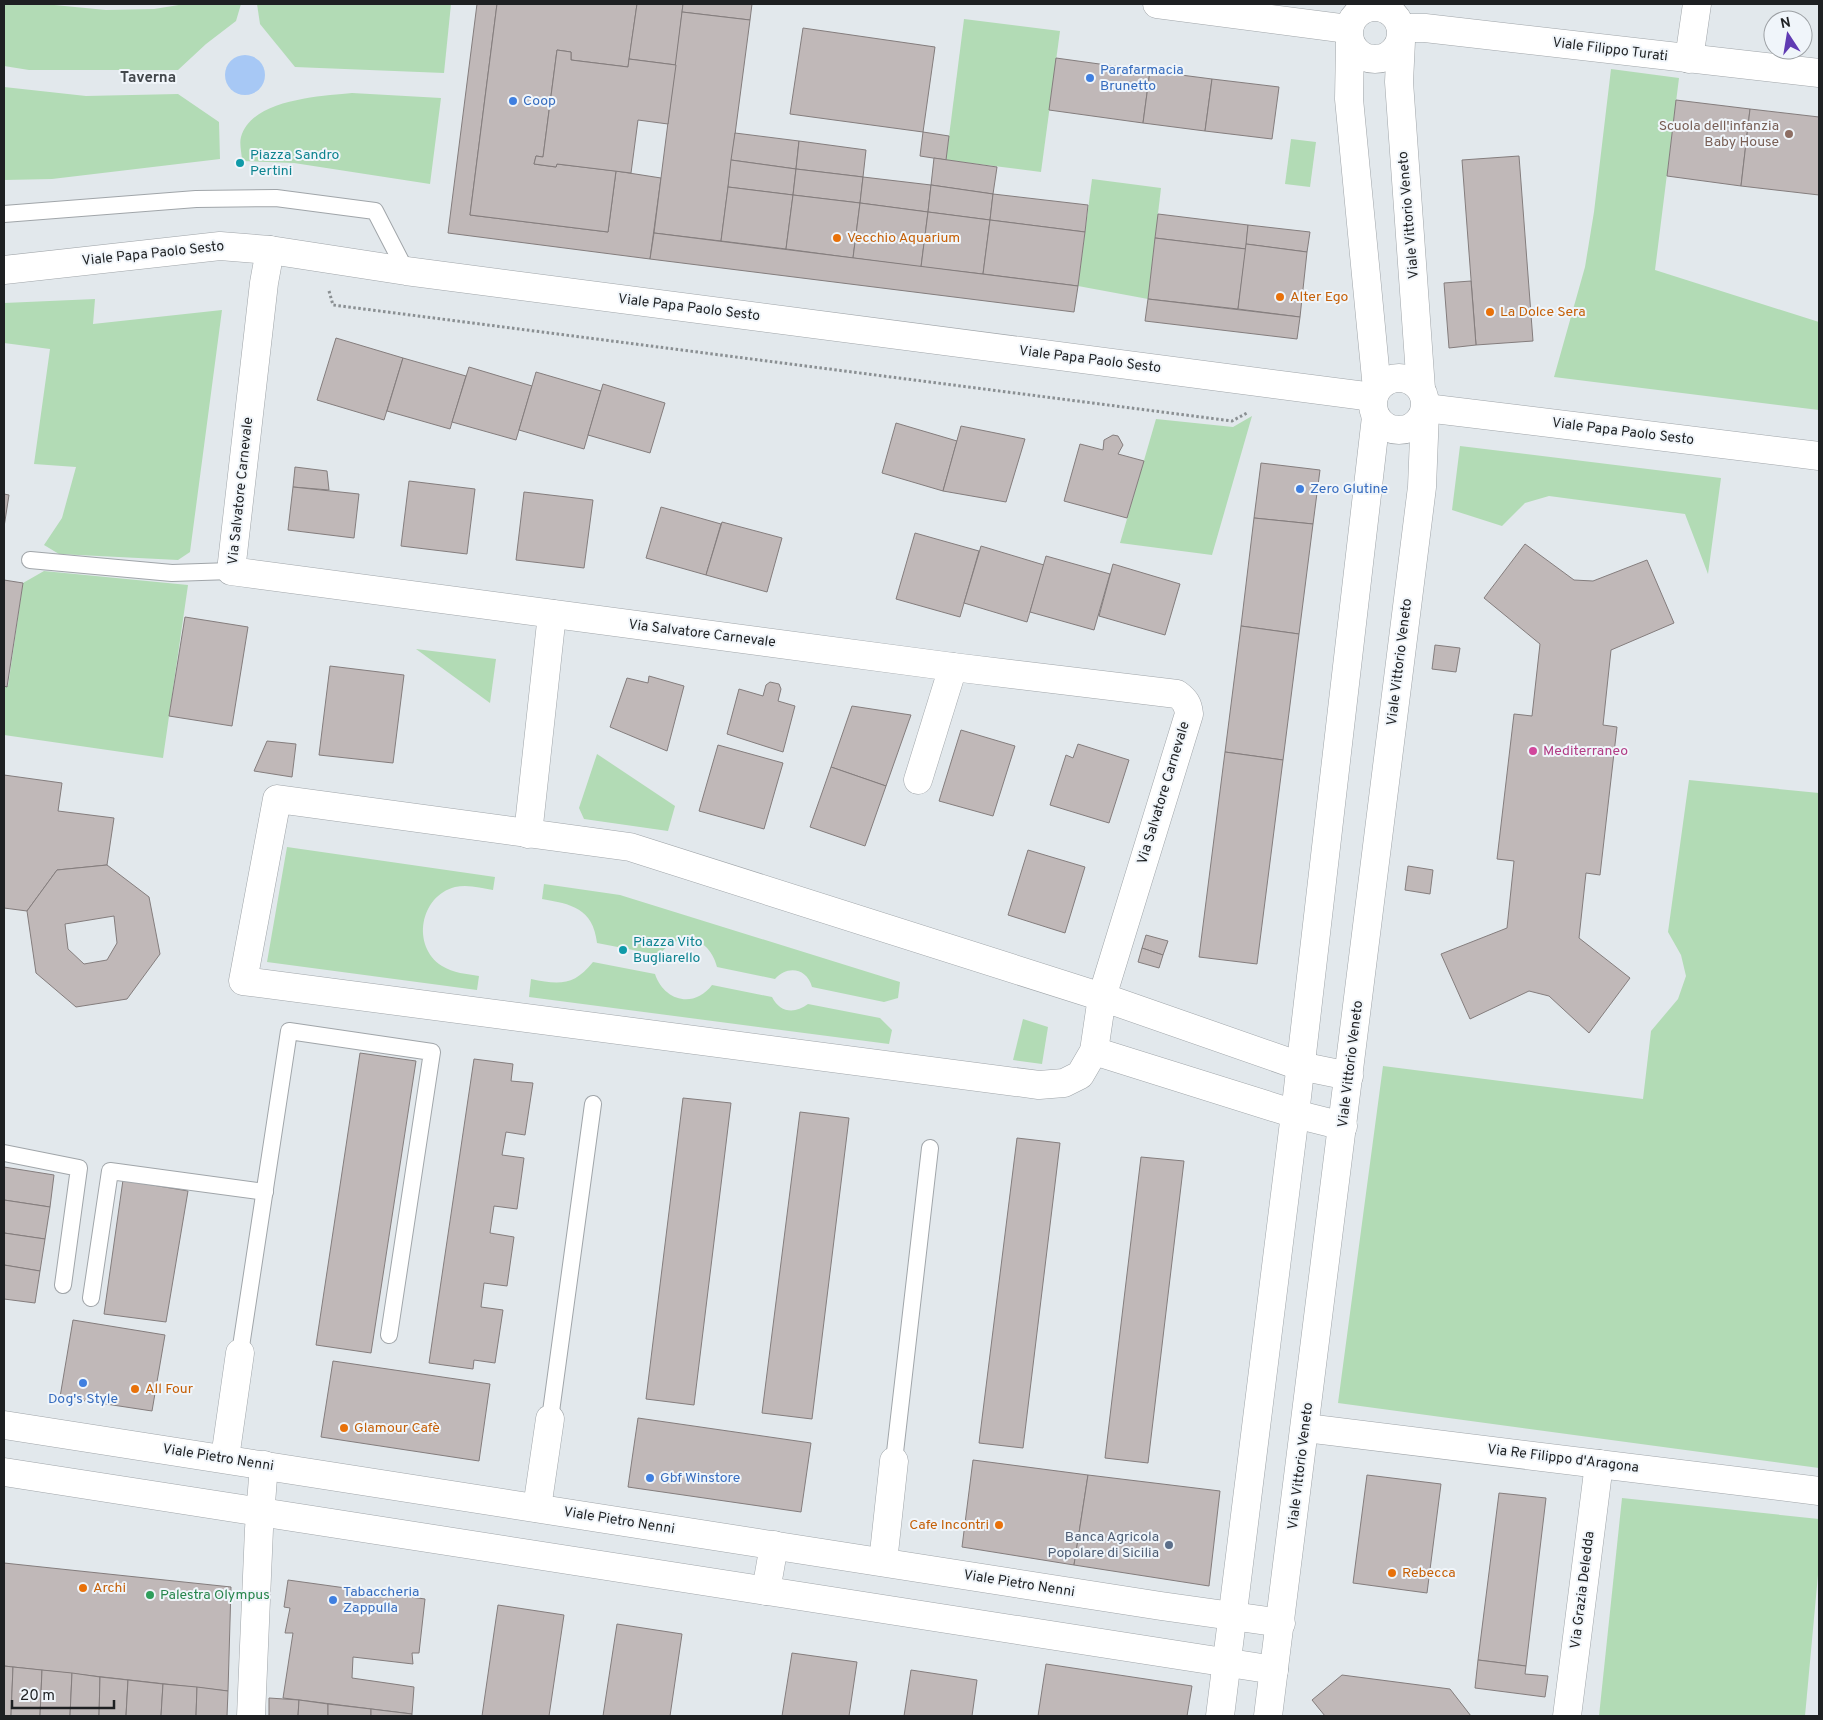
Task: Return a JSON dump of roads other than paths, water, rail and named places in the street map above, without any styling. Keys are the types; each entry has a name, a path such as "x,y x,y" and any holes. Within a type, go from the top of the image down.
{"street":[{"path":"1157,4 1350,24"},
{"path":"1690,59 1697,4"},
{"path":"1220,1716 1234,1616 1295,1114 1376,401 1349,99 1350,24 1362,10 1375,6 1389,11 1400,24 1394,52 1383,59 1370,60 1358,54 1350,24"},
{"name":"Viale Filippo Turati","path":"1400,24 1819,73"},
{"name":"Viale Vittorio Veneto","path":"1268,1716 1306,1428 1422,487 1424,403 1399,82 1400,24"},
{"name":"Viale Papa Paolo Sesto","path":"4,270 220,246 270,250 406,271 1376,401"},
{"name":"Via Salvatore Carnevale","path":"270,250 264,283 231,571 953,667 1177,694 1184,700 1188,707 1186,723 1102,997 1094,1051"},
{"path":"1395,378 1404,378 1424,403 1420,421 1413,427 1399,431 1386,428 1376,401 1385,382 1395,378"},
{"name":"Viale Papa Paolo Sesto","path":"1424,403 1819,456"},
{"path":"528,834 552,614"},
{"path":"918,780 953,667"},
{"path":"1343,1126 1295,1114 1094,1051 1080,1075 1064,1083 1039,1085 243,981 277,799 630,847 1102,997 1300,1066 1349,1076"},
{"path":"224,1458 240,1353"},
{"path":"537,1508 550,1419"},
{"name":"Viale Pietro Nenni","path":"4,1424 1281,1623"},
{"name":"Via Re Filippo d'Aragona","path":"1306,1428 1819,1491"},
{"path":"883,1562 894,1461"},
{"name":"Via Grazia Deledda","path":"1567,1716 1599,1464"},
{"path":"250,1716 264,1465"},
{"path":"4,1472 1274,1670"},
{"path":"766,1591 774,1545"}],"lane":[{"path":"4,214 196,199 249,198 276,198 375,210 406,271"},
{"path":"30,560 172,573 231,571"},
{"path":"240,1353 289,1031 432,1052 389,1335"},
{"path":"550,1419 593,1104"},
{"path":"894,1461 930,1148"},
{"path":"4,1153 78,1168 63,1285"},
{"path":"91,1298 110,1171 265,1192"}],"water":[{"path":"241,55 249,55 256,58 262,64 265,75 262,86 256,92 249,95 241,95 234,92 228,86 225,79 225,71 228,64 234,58"}],"place":[{"name":"Parafarmacia Brunetto","path":"1090,78"},
{"name":"Coop","path":"513,101"},
{"name":"Scuola dell'infanzia Baby House","path":"1789,134"},
{"name":"Piazza Sandro Pertini","path":"240,163"},
{"name":"Vecchio Aquarium","path":"837,238"},
{"name":"Alter Ego","path":"1280,297"},
{"name":"La Dolce Sera","path":"1490,312"},
{"name":"Zero Glutine","path":"1300,489"},
{"name":"Mediterraneo","path":"1533,751"},
{"name":"Piazza Vito Bugliarello","path":"623,950"},
{"name":"Dog's Style","path":"83,1383"},
{"name":"All Four","path":"135,1389"},
{"name":"Glamour Cafè","path":"344,1428"},
{"name":"Gbf Winstore","path":"650,1478"},
{"name":"Cafe Incontri","path":"999,1525"},
{"name":"Banca Agricola Popolare di Sicilia","path":"1169,1545"},
{"name":"Rebecca","path":"1392,1573"},
{"name":"Archi","path":"83,1588"},
{"name":"Palestra Olympus","path":"150,1595"},
{"name":"Tabaccheria Zappulla","path":"333,1600"}],"district":[{"name":"Taverna","path":"148,78"}]}
